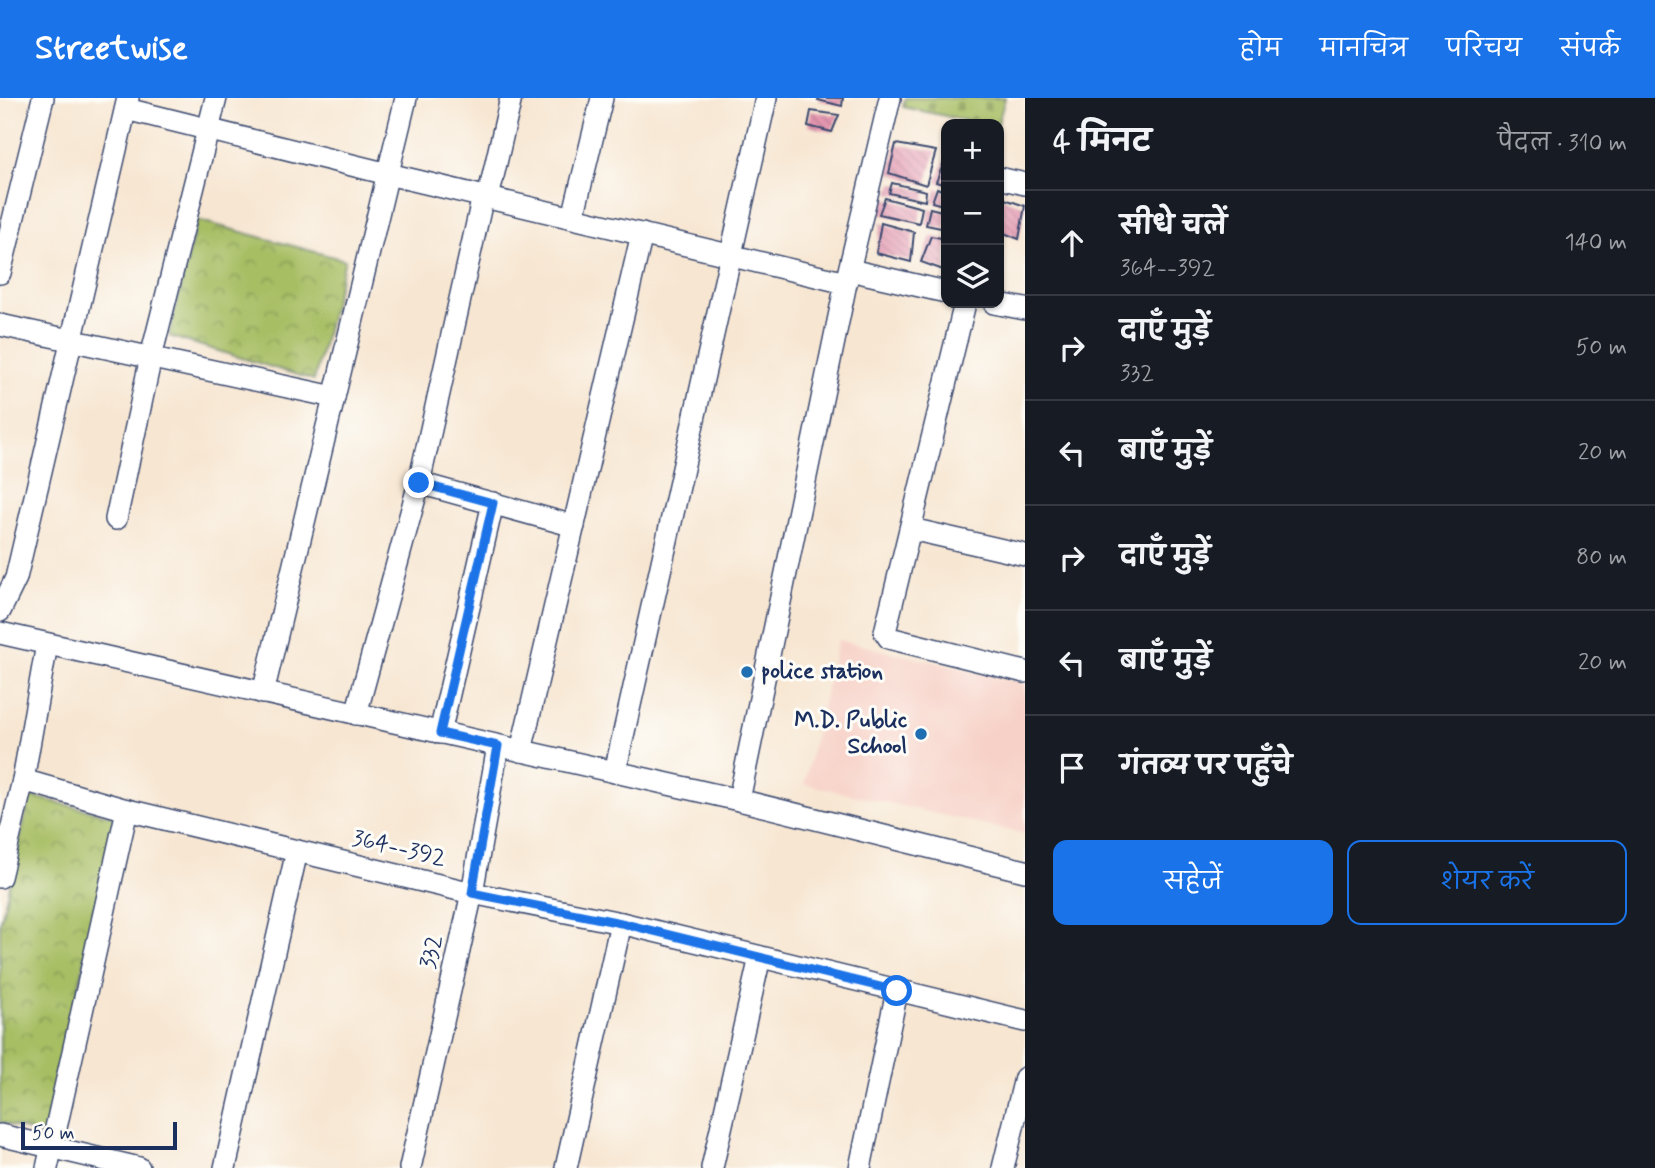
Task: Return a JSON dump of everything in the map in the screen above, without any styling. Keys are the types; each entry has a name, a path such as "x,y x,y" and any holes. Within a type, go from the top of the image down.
{"street":[{"path":"0,273 43,98"},
{"path":"116,519 151,358 216,98"},
{"path":"263,693 406,98"},
{"path":"356,714 419,483 485,197 511,98"},
{"path":"573,217 602,98"},
{"path":"615,772 766,98"},
{"path":"739,800 848,276 890,98"},
{"path":"0,611 16,578 127,104 206,130 642,234 731,254 941,291"},
{"path":"1004,179 1025,184"},
{"path":"521,751 642,234"},
{"path":"1004,305 1025,309"},
{"path":"964,308 885,632 886,636 1025,672"},
{"path":"0,325 334,397"},
{"path":"419,483 574,526"},
{"path":"440,733 493,503"},
{"path":"911,529 1025,555"},
{"path":"0,633 739,800 1025,871"},
{"path":"0,877 23,780 47,644"},
{"name":"332","path":"410,1168 472,893 498,746"},
{"name":"364--392","path":"23,780 127,810 297,851 472,893 621,923 1025,1021"},
{"path":"49,1157 127,810"},
{"path":"225,1168 297,851"},
{"path":"566,1168 621,923"},
{"path":"712,1168 760,957"},
{"path":"860,1168 897,991"},
{"path":"1003,1168 1025,1078"},
{"path":"0,1135 49,1157 139,1168"}],"shaded area":[{"name":"M.D. Public School","path":"838,640 1025,683 1025,834 804,784"}],"green space":[{"path":"905,98 1005,98 999,119 959,119 903,107"},
{"path":"197,220 345,260 314,380 169,336"},
{"path":"30,796 117,817 45,1136 0,1122 0,924"}],"building":[{"path":"843,98 842,106 818,100"},
{"path":"811,111 839,115 832,132 808,126"},
{"path":"896,144 936,151 926,185 889,173"},
{"path":"941,170 941,184 936,182"},
{"path":"892,183 926,191 925,201 889,193"},
{"path":"937,188 941,190 941,205 932,202"},
{"path":"885,198 922,208 919,223 879,214"},
{"path":"1004,199 1025,206 1019,239 1004,233"},
{"path":"930,208 941,211 941,228 926,225"},
{"path":"881,223 914,232 911,262 876,253"},
{"path":"931,236 941,238 941,269 921,262"}],"place":[{"name":"police station","path":"747,672"},
{"name":"M.D. Public School","path":"921,734"}],"route":[{"path":"419,483 493,503 440,733 498,746 472,893 621,923 897,991"}]}
